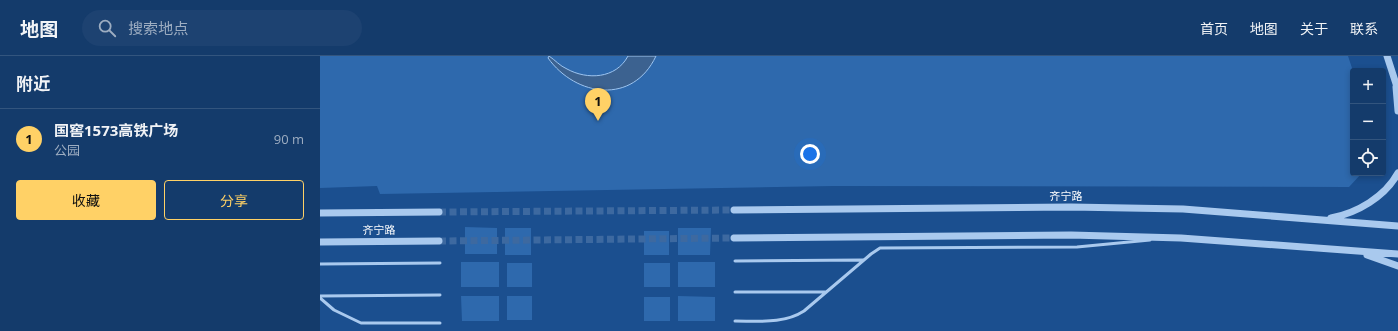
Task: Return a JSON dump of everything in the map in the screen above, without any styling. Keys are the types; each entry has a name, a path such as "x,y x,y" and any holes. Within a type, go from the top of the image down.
{"street":[{"path":"1387,56 1397,87 1398,110"},
{"path":"1323,220 1341,216 1376,197 1387,189 1398,173"},
{"name":"齐宁路","path":"734,210 1079,207 1183,209 1398,226"},
{"name":"齐宁路","path":"320,213 439,212"},
{"path":"734,238 1071,235 1182,238 1398,254"},
{"name":"齐宁路","path":"320,242 439,241"},
{"path":"1356,251 1398,266"}],"lane":[{"path":"735,321 774,320 795,316 804,311 880,248 1077,247 1182,238"},
{"path":"735,261 864,260"},
{"path":"320,264 440,263"},
{"path":"735,292 826,292"},
{"path":"320,297 440,295"},
{"path":"320,297 334,310 361,323 440,323"}],"shaded area":[{"path":"320,56 1348,56 1352,68 1350,68 1350,176 1359,176 1349,187 833,186 380,194 377,186 320,188"},
{"path":"549,56 562,66 575,73 592,76 609,73 623,64 628,56 656,56 646,72 633,82 619,88 604,90 588,87 573,81 560,71 548,58"},
{"path":"465,227 497,228 497,254 465,254"},
{"path":"505,228 531,228 531,255 505,255"},
{"path":"678,228 711,228 710,255 678,255"},
{"path":"644,231 669,231 669,255 644,255"},
{"path":"461,262 499,262 499,287 461,287"},
{"path":"678,262 715,262 715,287 678,287"},
{"path":"507,263 532,263 532,287 507,287"},
{"path":"644,263 670,263 670,287 644,287"},
{"path":"461,296 499,296 499,321 462,321"},
{"path":"507,296 532,296 532,320 507,320"},
{"path":"678,296 715,297 715,321 678,321"},
{"path":"644,297 670,297 670,321 644,321"}],"tunnel":[{"path":"439,212 734,210"},
{"path":"439,241 734,238"}],"place":[{"name":"国窖1573高铁广场","path":"598,121"}]}
